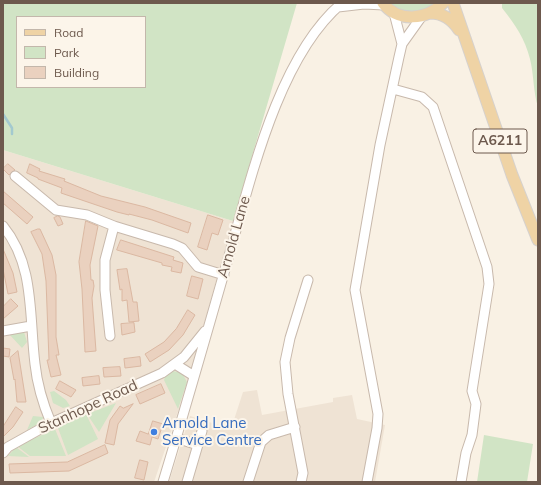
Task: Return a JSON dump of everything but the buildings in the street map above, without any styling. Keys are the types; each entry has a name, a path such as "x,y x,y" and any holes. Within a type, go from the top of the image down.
{"main road":[{"path":"383,4 394,13 408,17 426,15 443,3"},
{"name":"A6211","path":"453,3 512,175 538,240"},
{"name":"A6211","path":"426,15 438,13 448,18 466,40"}],"street":[{"name":"Arnold Lane","path":"163,482 259,153 286,82 301,54 320,26 340,5 383,4"},
{"path":"367,482 377,428 378,414 355,290 380,145 402,44 394,13"},
{"path":"402,44 426,15"},
{"path":"393,89 422,96 433,107 487,267 488,290 472,391 476,404 472,435 466,453 461,482"},
{"path":"15,176 56,210 87,215 114,226 173,244 182,248 198,267 224,275"},
{"path":"3,226 17,248 28,279 36,374 51,423"},
{"path":"110,336 105,290 105,260 114,226"},
{"path":"301,482 303,473 288,394 285,362 290,338 308,280"},
{"path":"3,331 31,326"},
{"name":"Stanhope Road","path":"3,453 8,447 51,423 162,373 175,364 193,347 208,327"},
{"path":"175,364 194,376"},
{"path":"248,482 261,442 269,435 295,427"},
{"path":"187,482 202,431"},
{"path":"176,438 198,445"}],"shaded area":[{"path":"3,150 233,221 188,382 154,482 3,482"},
{"path":"257,390 262,415 333,402 333,398 352,395 357,419 385,425 375,482 169,482 190,416 231,429 243,392"}],"green space":[{"path":"3,3 297,3 233,221 3,150"},
{"path":"390,3 435,3 424,10 413,12 395,7"},
{"path":"502,3 538,3 538,107 528,52 519,32 502,8"},
{"path":"24,332 27,342 22,348 9,334"},
{"path":"173,371 182,373 187,382 178,409 164,380 165,377"},
{"path":"54,391 66,400 70,406 63,408 53,403 50,392"},
{"path":"116,403 99,432 87,414"},
{"path":"86,414 98,439 68,455 58,428"},
{"path":"33,416 43,417 42,422 27,430"},
{"path":"55,429 66,456 30,456 17,446"},
{"path":"484,435 533,444 527,482 477,482"},
{"path":"16,447 29,457 8,456"}],"waterway":[{"path":"3,114 12,128 12,134"}],"place":[{"name":"Arnold Lane Service Centre","path":"154,432"}]}
